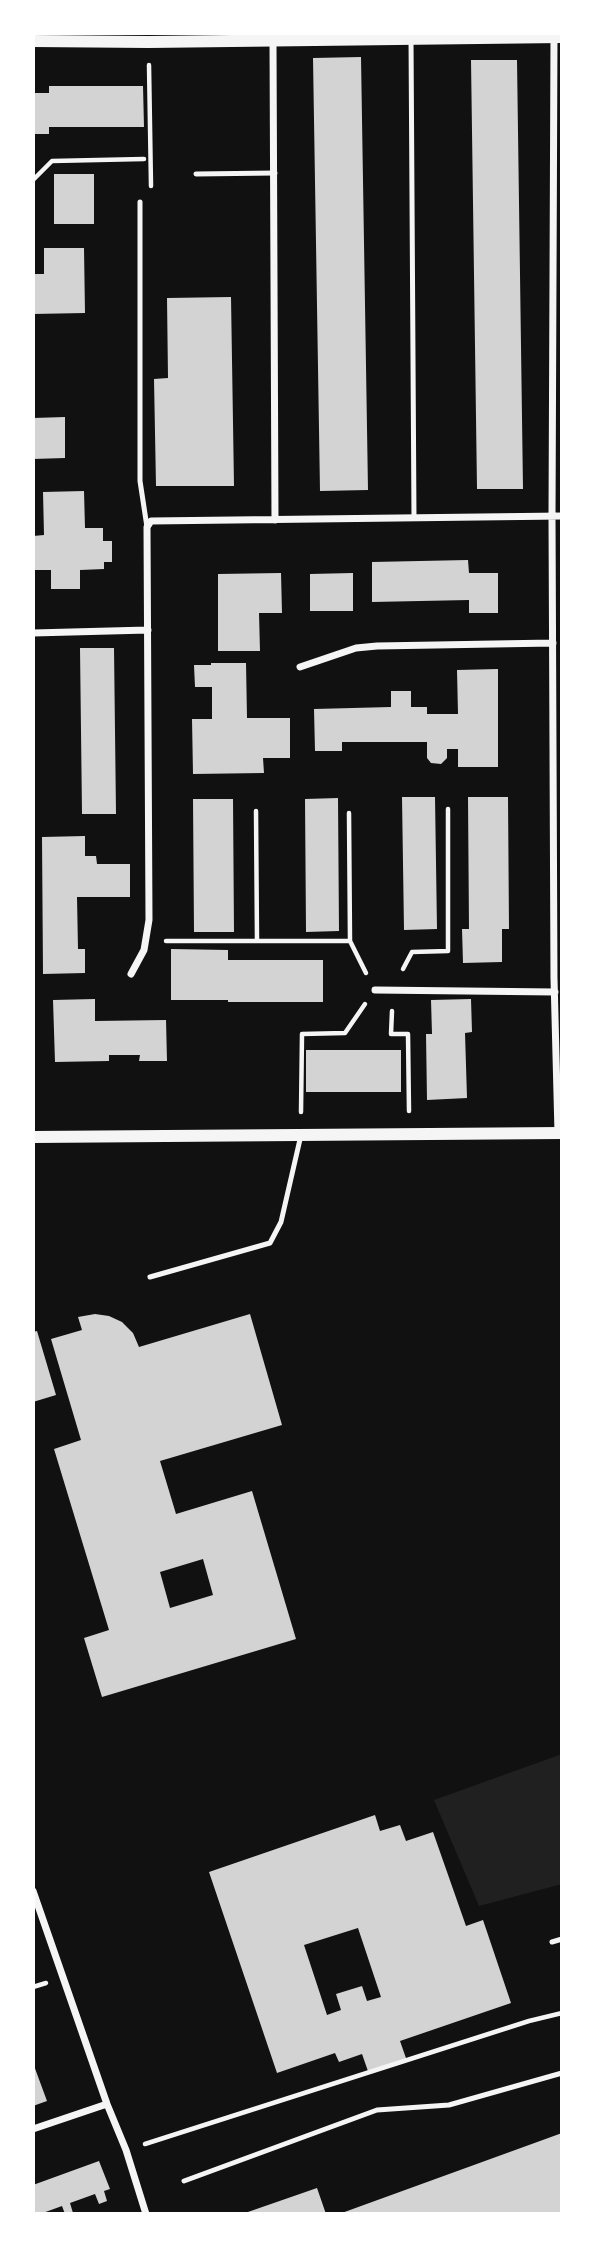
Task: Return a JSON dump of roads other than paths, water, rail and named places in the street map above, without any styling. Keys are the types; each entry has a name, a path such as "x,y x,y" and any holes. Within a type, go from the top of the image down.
{"street":[{"path":"33,41 149,43 557,35 552,516 558,978 555,992 560,1133 33,1138"},
{"path":"273,41 275,520"},
{"path":"131,974 144,950 149,920 147,527 151,521 562,516"},
{"path":"33,633 148,630"},
{"path":"300,667 356,648 377,646 553,643"},
{"path":"375,990 555,992"},
{"path":"33,1891 107,2104 126,2150 146,2214"},
{"path":"33,2129 107,2104"}],"lane":[{"path":"411,38 414,518"},
{"path":"197,174 275,173"},
{"path":"140,202 140,481 147,527"},
{"path":"150,1277 270,1243 281,1222 301,1135"},
{"path":"552,1942 562,1938"},
{"path":"184,2181 377,2110 449,2105 562,2073"}]}
